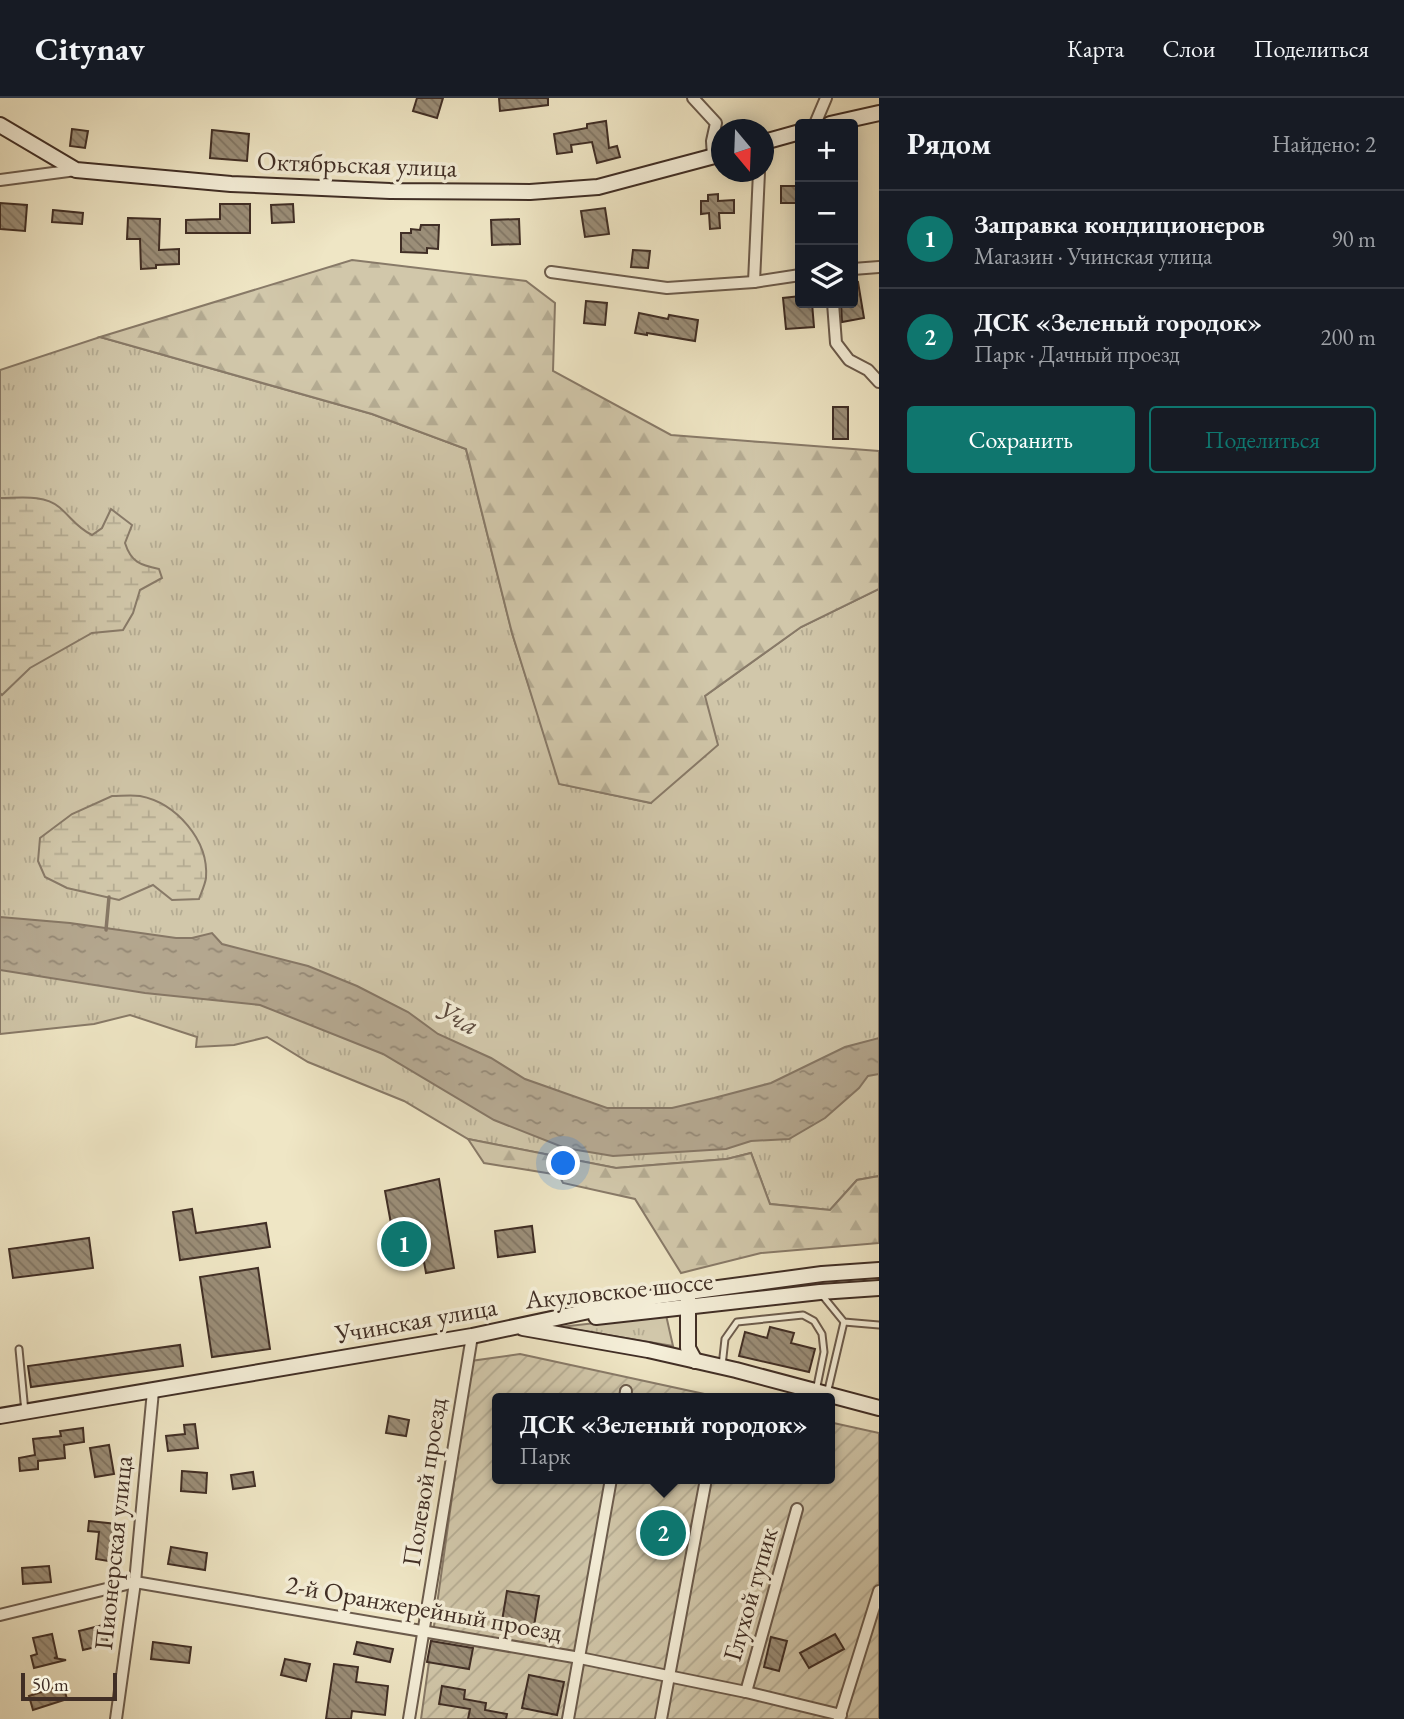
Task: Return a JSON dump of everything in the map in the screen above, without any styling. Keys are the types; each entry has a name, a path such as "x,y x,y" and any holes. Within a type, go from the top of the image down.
{"main road":[{"path":"852,119 879,113"},
{"name":"Октябрьская улица","path":"0,125 76,170 231,184 390,191 530,192 598,187 711,158"},
{"path":"774,139 795,133"},
{"name":"Акуловское шоссе","path":"515,1326 691,1291 822,1274 879,1270"},
{"name":"Акуловское шоссе","path":"515,1326 820,1292 879,1288"},
{"path":"691,1291 688,1307 688,1348 695,1361"},
{"name":"Учинская улица","path":"0,1416 472,1336 515,1326 695,1361 821,1393"},
{"name":"Учинская улица","path":"835,1397 879,1408"}],"street":[{"path":"693,98 713,119"},
{"path":"817,119 826,98"},
{"path":"0,180 76,170"},
{"path":"754,282 759,182"},
{"path":"858,269 879,267"},
{"path":"551,272 667,288 754,282 795,276"},
{"path":"833,308 836,343 849,360 868,370 879,382"},
{"name":"Полевой проезд","path":"409,1719 472,1336"},
{"name":"Пионерская улица","path":"116,1719 135,1582 153,1391"},
{"path":"568,1719 610,1484"},
{"path":"660,1719 705,1484"},
{"name":"Глухой тупик","path":"746,1692 797,1508"},
{"name":"2-й Оранжерейный проезд","path":"0,1615 135,1582 580,1658 746,1692 840,1717"},
{"path":"840,1717 879,1591"}],"lane":[{"path":"820,1292 844,1322 879,1325"},
{"path":"722,1367 725,1339 737,1322 803,1315 814,1321 822,1335 824,1352 821,1393"},
{"path":"821,1393 844,1322"},
{"path":"19,1349 25,1412"}],"green space":[{"path":"352,260 526,281 555,303 553,371 671,435 879,451 879,589 801,627 705,696 718,745 651,803 559,784 512,633 466,449 372,414 100,337"},
{"path":"100,337 372,414 466,449 512,633 560,784 651,803 705,696 801,627 879,589 879,1176 857,1180 830,1210 770,1204 751,1153 727,1159 616,1168 468,1139 404,1101 308,1062 267,1037 234,1045 196,1047 197,1037 130,1015 94,1024 0,1034 0,370"},
{"path":"0,498 46,500 59,507 78,526 92,535 102,528 111,509 132,525 125,543 130,555 141,564 159,569 162,578 140,590 133,613 123,630 92,633 30,668 2,695 0,693"},
{"path":"112,796 140,796 153,800 166,806 188,825 202,850 206,864 206,878 199,899 172,900 153,885 119,900 67,888 45,877 38,861 40,838 72,814"},
{"path":"468,1139 616,1168 727,1159 751,1153 770,1204 830,1210 857,1180 879,1176 879,1243 761,1253 681,1273 635,1199 563,1183 559,1175 484,1163"},
{"path":"666,1315 673,1346 560,1327"},
{"path":"520,1354 700,1393 492,1393 492,1484 835,1484 835,1423 879,1433 879,1719 421,1719 471,1361"}],"water":[{"path":"0,917 70,923 176,938 192,938 212,933 222,944 308,966 357,986 408,1012 438,1034 491,1058 525,1079 607,1108 672,1108 714,1098 771,1083 845,1047 879,1038 879,1074 868,1076 859,1088 825,1118 789,1139 751,1141 726,1149 613,1156 565,1148 494,1120 383,1054 260,1005 145,993 0,970"}],"building":[{"path":"417,98 443,98 437,118 413,111"},
{"path":"499,98 548,98 548,105 500,111"},
{"path":"606,121 609,148 617,146 620,157 597,163 592,142 571,145 572,152 557,154 554,134 587,128 587,124"},
{"path":"72,129 88,131 85,148 70,146"},
{"path":"212,130 249,134 247,161 210,158"},
{"path":"781,186 795,186 795,203 781,203"},
{"path":"718,194 718,201 734,200 734,213 719,213 720,228 710,229 709,213 701,214 701,201 708,201 708,195"},
{"path":"0,203 27,205 25,231 0,229"},
{"path":"220,204 250,204 250,233 186,233 186,220 220,219"},
{"path":"293,204 294,222 272,223 271,205"},
{"path":"605,208 609,234 585,237 581,211"},
{"path":"53,210 83,213 82,224 52,222"},
{"path":"128,218 160,219 159,250 179,249 179,264 141,269 140,239 127,239"},
{"path":"519,219 520,244 492,245 491,220"},
{"path":"421,225 439,225 438,249 427,248 427,253 401,252 401,233 411,233 411,229 420,230"},
{"path":"633,250 650,251 648,268 631,267"},
{"path":"858,282 864,318 842,322 841,308 858,308"},
{"path":"795,297 795,308 812,308 814,327 786,329 783,298"},
{"path":"586,301 607,303 605,325 584,323"},
{"path":"639,313 668,319 669,315 698,320 695,341 635,333"},
{"path":"833,407 848,407 848,439 833,439"},
{"path":"439,1179 454,1268 426,1273 424,1262 399,1267 385,1191"},
{"path":"192,1209 196,1233 266,1223 270,1247 180,1260 173,1212"},
{"path":"532,1226 535,1252 498,1257 495,1231"},
{"path":"89,1238 93,1268 13,1278 9,1249"},
{"path":"258,1268 270,1349 212,1357 200,1277"},
{"path":"770,1327 794,1333 791,1343 815,1349 809,1372 739,1356 745,1332 767,1338"},
{"path":"180,1345 183,1366 31,1387 28,1366"},
{"path":"389,1416 409,1420 406,1436 386,1433"},
{"path":"195,1424 198,1448 168,1451 166,1436 185,1434 184,1425"},
{"path":"83,1428 84,1442 64,1445 65,1458 38,1461 38,1469 20,1471 19,1458 35,1455 33,1439 61,1436 60,1431"},
{"path":"109,1445 114,1474 95,1477 90,1448"},
{"path":"182,1471 207,1473 206,1493 181,1491"},
{"path":"253,1472 255,1486 233,1489 231,1475"},
{"path":"89,1521 126,1525 124,1539 118,1539 115,1562 96,1559 99,1532 88,1531"},
{"path":"171,1547 207,1553 205,1570 168,1564"},
{"path":"49,1566 51,1582 23,1584 22,1568"},
{"path":"507,1591 539,1596 534,1626 502,1621"},
{"path":"103,1625 108,1644 83,1650 79,1631"},
{"path":"52,1634 57,1657 54,1658 66,1660 34,1668 31,1656 37,1654 33,1638"},
{"path":"835,1634 844,1649 809,1668 800,1653"},
{"path":"771,1637 787,1641 779,1671 764,1667"},
{"path":"431,1641 473,1648 469,1669 427,1662"},
{"path":"153,1642 191,1647 189,1663 151,1659"},
{"path":"357,1642 393,1649 390,1662 354,1654"},
{"path":"285,1659 310,1664 306,1681 281,1675"},
{"path":"334,1664 358,1667 356,1682 388,1686 385,1715 352,1711 351,1719 326,1719"},
{"path":"529,1675 564,1682 557,1715 522,1708"},
{"path":"63,1685 67,1699 33,1710 29,1696"},
{"path":"442,1686 465,1690 464,1699 486,1703 485,1710 507,1714 506,1719 468,1719 470,1709 439,1704"}],"waterway":[{"path":"106,930 109,897"}],"place":[{"name":"Заправка кондиционеров","path":"404,1244"},
{"name":"ДСК «Зеленый городок»","path":"663,1533"}],"water label":[{"name":"Уча","path":"458,1017"}]}
